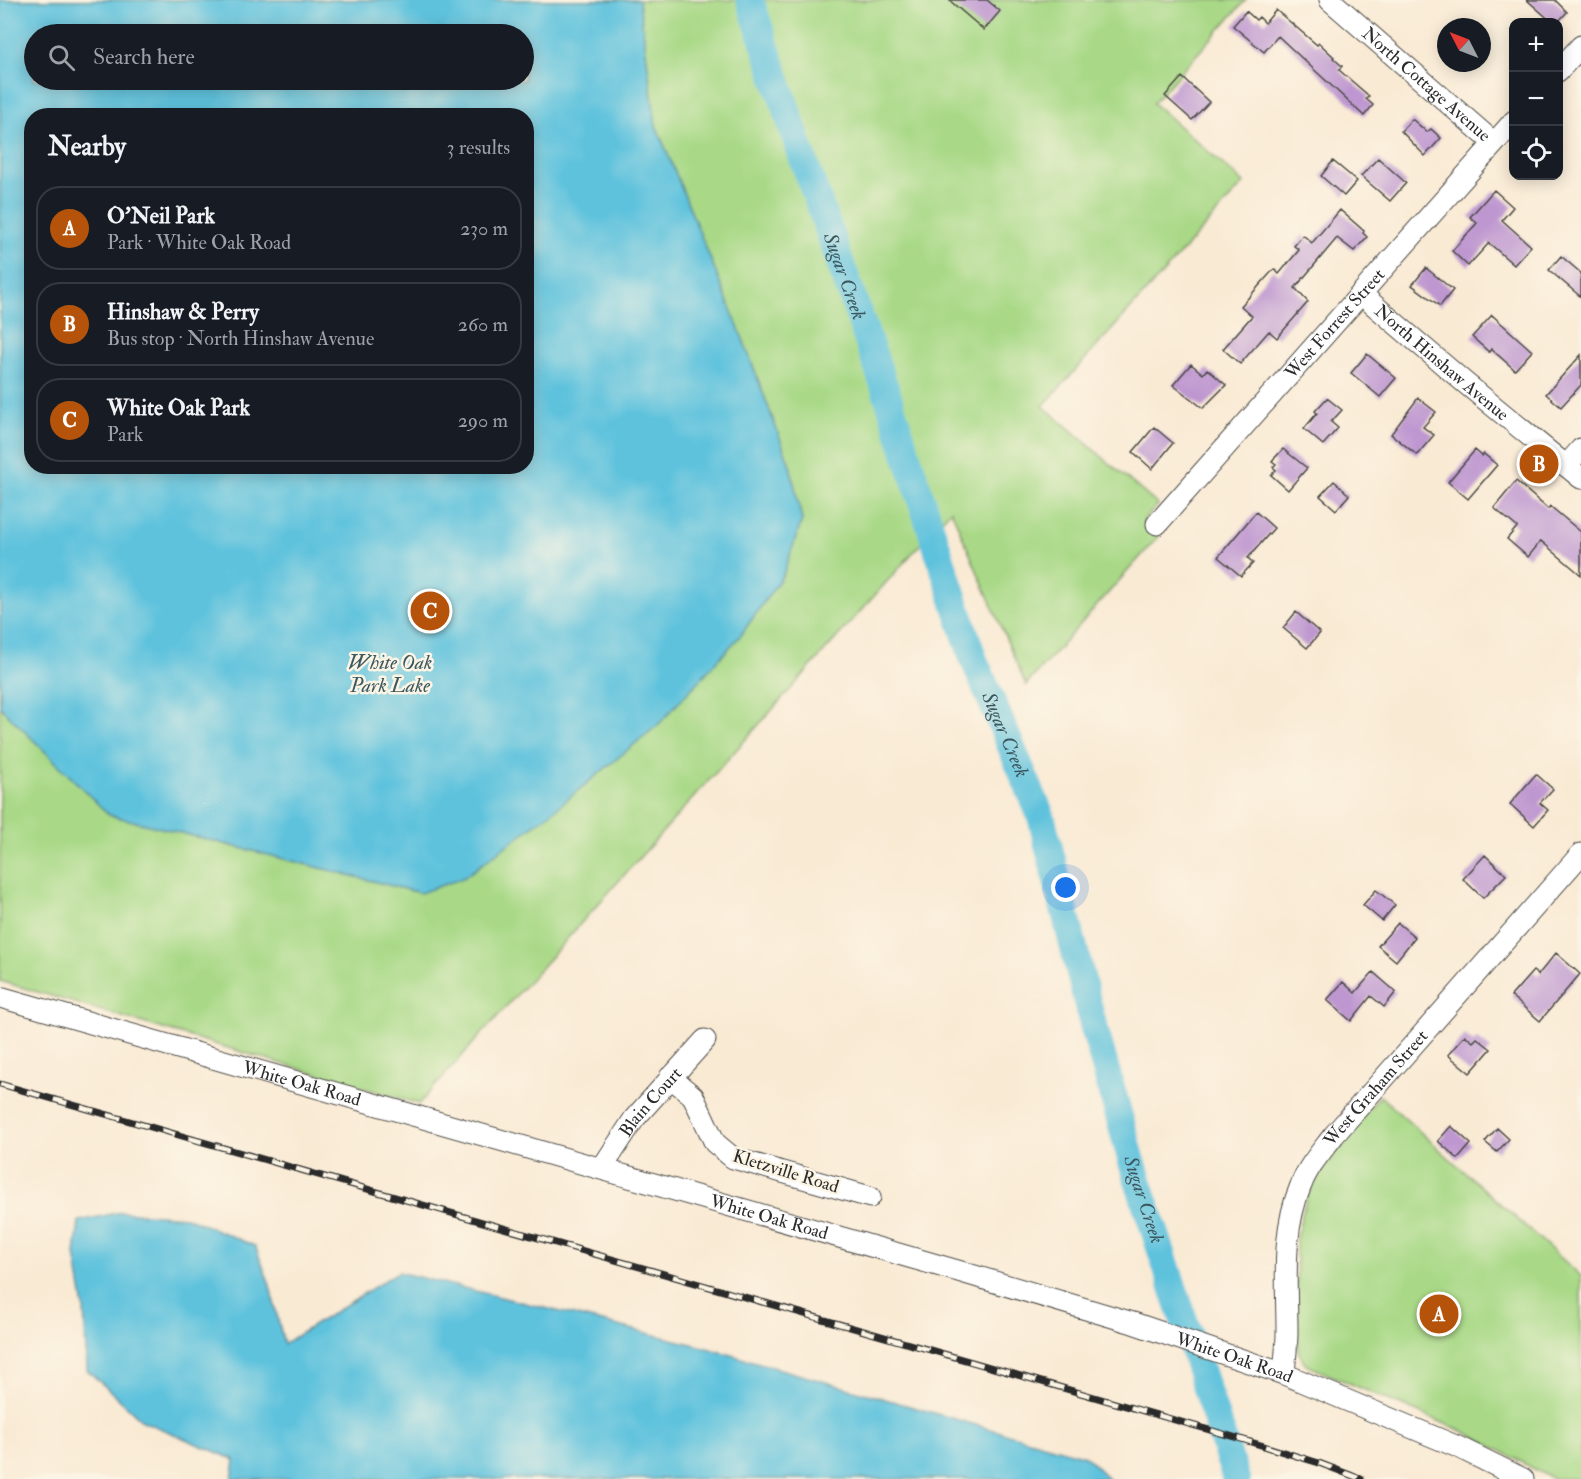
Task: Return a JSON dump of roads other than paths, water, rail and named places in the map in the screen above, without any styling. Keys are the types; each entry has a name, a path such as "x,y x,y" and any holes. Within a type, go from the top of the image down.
{"street":[{"name":"North Cottage Avenue","path":"1330,0 1494,143"},
{"path":"1563,66 1581,46"},
{"name":"West Forrest Street","path":"1157,524 1510,126"},
{"name":"North Hinshaw Avenue","path":"1361,294 1574,472"},
{"path":"1574,472 1581,449"},
{"name":"West Graham Street","path":"1284,1374 1287,1334 1286,1250 1297,1196 1310,1166 1342,1126 1581,854"},
{"name":"White Oak Road","path":"0,997 602,1168 1132,1323 1284,1374 1458,1447 1523,1479"},
{"name":"Blain Court","path":"602,1168 634,1119 705,1040"},
{"name":"Kletzville Road","path":"670,1077 693,1096 715,1143 733,1158 870,1197"}],"water":[{"name":"White Oak Park Lake","path":"0,0 639,0 656,125 741,334 790,465 802,520 783,575 741,635 658,725 552,812 463,878 420,893 109,815 0,707"},
{"path":"121,1212 186,1217 255,1246 269,1282 284,1344 398,1272 696,1345 1085,1456 1109,1479 232,1479 235,1460 143,1421 87,1370 84,1308 75,1254 79,1221"}],"waterway":[{"name":"Sugar Creek","path":"750,0 800,150 885,388 973,658 1041,816 1091,1017 1132,1162 1236,1479"}],"railway":[{"path":"0,1084 1241,1439 1319,1463 1361,1479"}],"place":[{"name":"Hinshaw & Perry","path":"1539,464"},
{"name":"White Oak Park","path":"430,611"},
{"name":"O'Neil Park","path":"1439,1314"}]}
